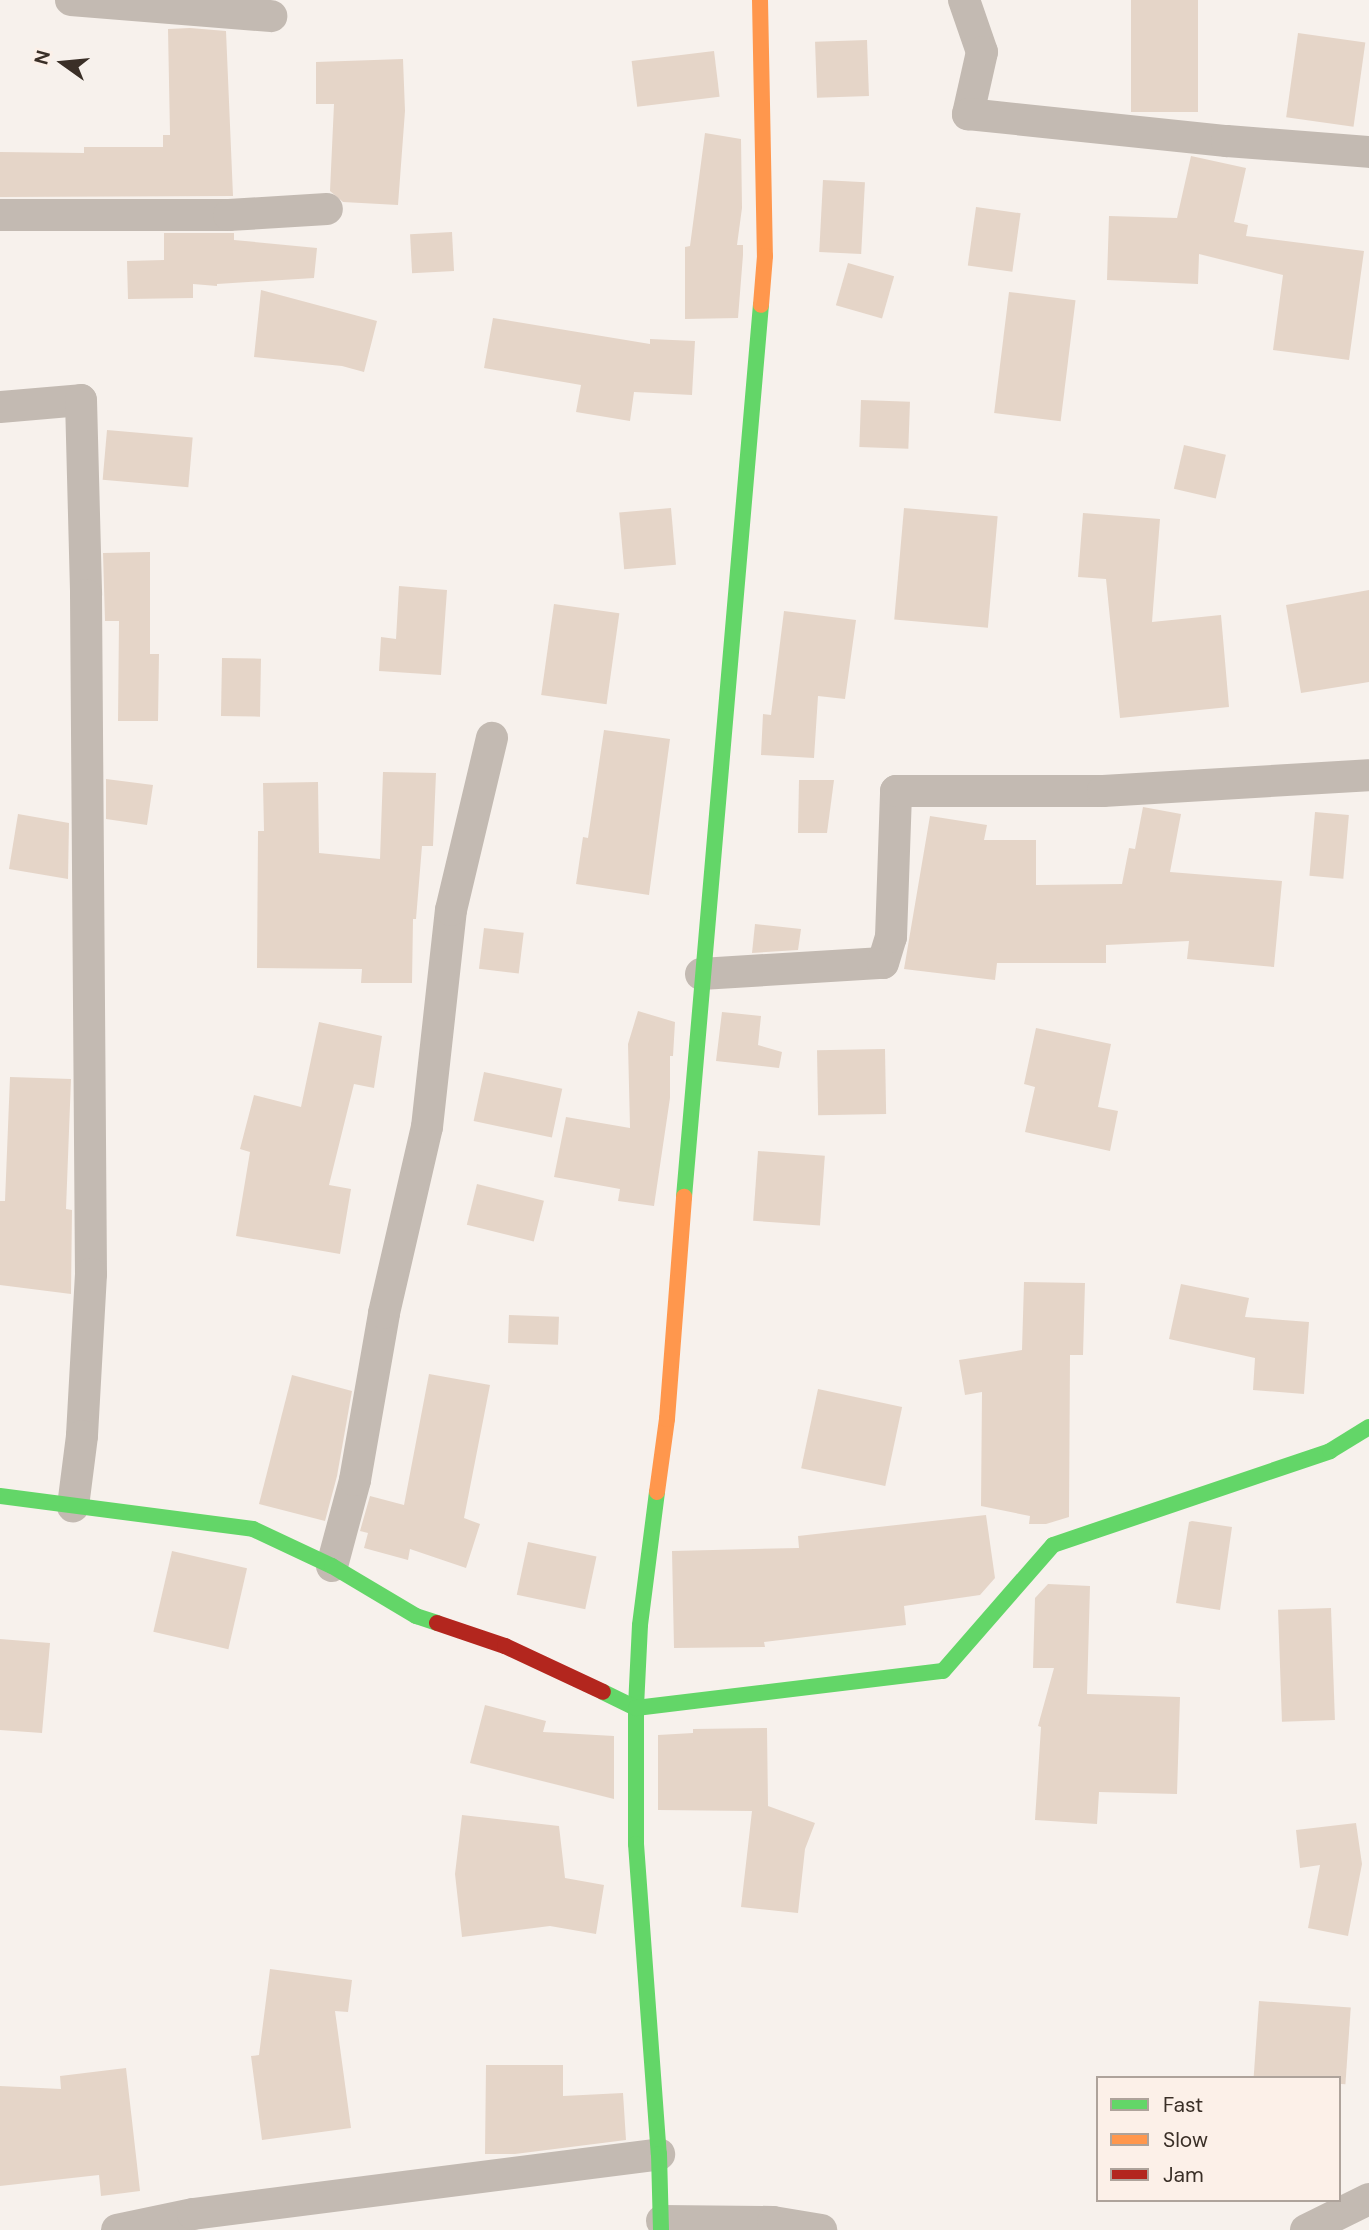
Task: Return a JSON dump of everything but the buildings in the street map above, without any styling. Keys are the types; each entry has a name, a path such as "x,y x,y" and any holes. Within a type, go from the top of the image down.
{"street":[{"path":"71,0 271,16"},
{"path":"760,0 765,256 701,974 667,1419 640,1625 636,1708 636,1844 659,2154 661,2225 774,2222 821,2230"},
{"path":"964,0 982,52 968,114 1227,141 1369,152"},
{"path":"0,215 229,215 327,209"},
{"path":"0,407 81,400 87,609 90,1273 82,1436 73,1506"},
{"path":"332,1566 355,1480 384,1313 427,1127 451,910 492,738"},
{"path":"701,974 883,963 891,936 896,791 1103,791 1369,775"},
{"path":"0,1496 253,1529 332,1566 416,1616 506,1646 636,1708 943,1671 1053,1545 1330,1451 1369,1427"},
{"path":"117,2230 193,2214 659,2154"},
{"path":"1306,2230 1369,2199"}],"traffic: fast":[{"path":"684,1197 761,305"},
{"path":"603,1692 636,1708 943,1671 1053,1545 1330,1451 1369,1427"},
{"path":"657,1492 640,1625 636,1708 636,1844 659,2154 661,2230"},
{"path":"0,1496 253,1529 332,1566 416,1616 437,1623"}],"traffic: slow":[{"path":"760,0 765,256 761,305"},
{"path":"657,1492 667,1419 684,1197"}],"traffic: jam":[{"path":"437,1623 505,1646 603,1692"}]}
